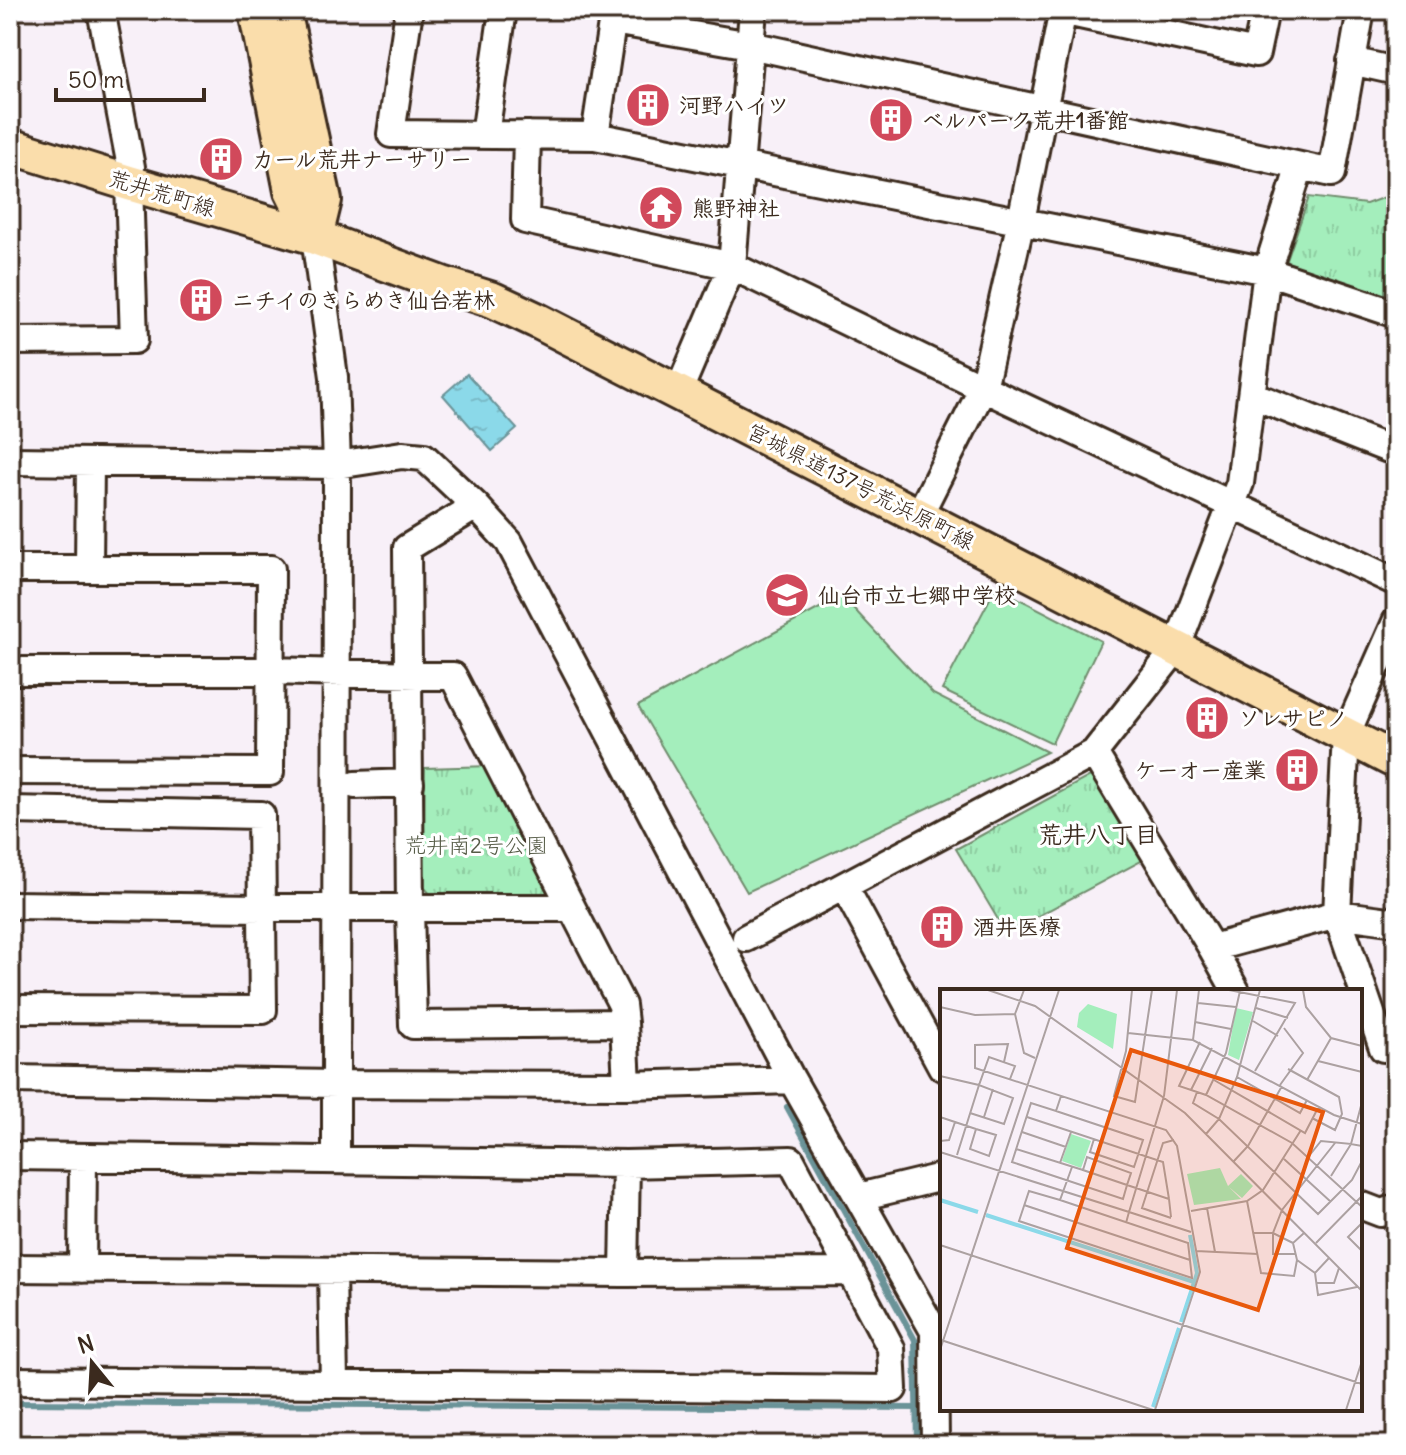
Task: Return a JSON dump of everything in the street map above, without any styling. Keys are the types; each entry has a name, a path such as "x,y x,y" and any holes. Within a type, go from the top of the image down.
{"main road":[{"path":"256,10 292,191 315,237"},
{"path":"283,10 324,200 315,237"},
{"name":"荒井荒町線","path":"10,146 315,237"},
{"name":"宮城県道137号荒浜原町線","path":"315,237 493,300 536,320 1396,761"}],"street":[{"path":"10,341 134,340 131,167 101,10"},
{"path":"409,10 391,134 595,136 1267,271 1396,314"},
{"path":"485,135 503,10"},
{"path":"678,393 732,266 753,10"},
{"path":"919,515 983,388 1021,221 1061,10 1256,53 1265,10"},
{"path":"595,136 614,16 1332,173 1361,10"},
{"path":"1351,61 1396,71"},
{"path":"527,135 525,220 732,266 1396,582"},
{"path":"746,938 1094,753 1176,649 1240,483 1267,271 1300,166"},
{"path":"315,237 334,377 337,465 336,1160"},
{"path":"1252,395 1396,452"},
{"path":"10,461 337,465 402,455 424,457 476,506 509,542 792,1080 934,1331 935,1445"},
{"path":"89,568 90,462"},
{"path":"476,506 407,548 413,1025 624,1023"},
{"path":"10,569 271,569 270,772 10,771"},
{"path":"1396,622 1346,735 1337,914 1383,1048 1396,1044"},
{"path":"10,671 271,671 453,676 622,1005 627,1085"},
{"path":"1094,753 1235,989"},
{"path":"355,785 410,783"},
{"path":"10,810 261,815 263,1010 10,1009"},
{"path":"844,886 940,1063"},
{"path":"10,905 572,908"},
{"path":"1212,948 1337,914 1396,922"},
{"path":"10,1079 627,1085 792,1080"},
{"path":"10,1156 626,1164 791,1160 891,1348 893,1389 10,1381"},
{"path":"82,1269 83,1157"},
{"path":"624,1273 626,1164"},
{"path":"859,1197 940,1177"},
{"path":"1362,1206 1381,1213 1396,1208"},
{"path":"10,1268 851,1272"},
{"path":"332,1271 334,1384"}],"green space":[{"path":"1396,193 1396,303 1290,271 1287,260 1309,197 1366,204"},
{"path":"996,587 1101,641 1052,743 942,690"},
{"path":"842,596 933,694 1047,752 747,892 638,706"},
{"name":"荒井南2号公園","path":"491,766 552,896 433,897 423,886 425,768"},
{"path":"1092,775 1147,858 1006,933 956,849"}],"water":[{"path":"467,374 517,429 492,451 443,395"}],"waterway":[{"path":"787,1107 915,1340 917,1445"},
{"path":"10,1403 918,1408"}],"place":[{"name":"河野ハイツ","path":"648,105"},
{"name":"ベルパーク荒井1番館","path":"891,120"},
{"name":"カール荒井ナーサリー","path":"221,159"},
{"name":"熊野神社","path":"661,208"},
{"name":"ニチイのきらめき仙台若林","path":"201,300"},
{"name":"仙台市立七郷中学校","path":"787,595"},
{"name":"ソレサピノ","path":"1207,718"},
{"name":"ケーオー産業","path":"1297,770"},
{"name":"酒井医療","path":"942,927"}],"district":[{"name":"荒井八丁目","path":"1098,834"}]}
